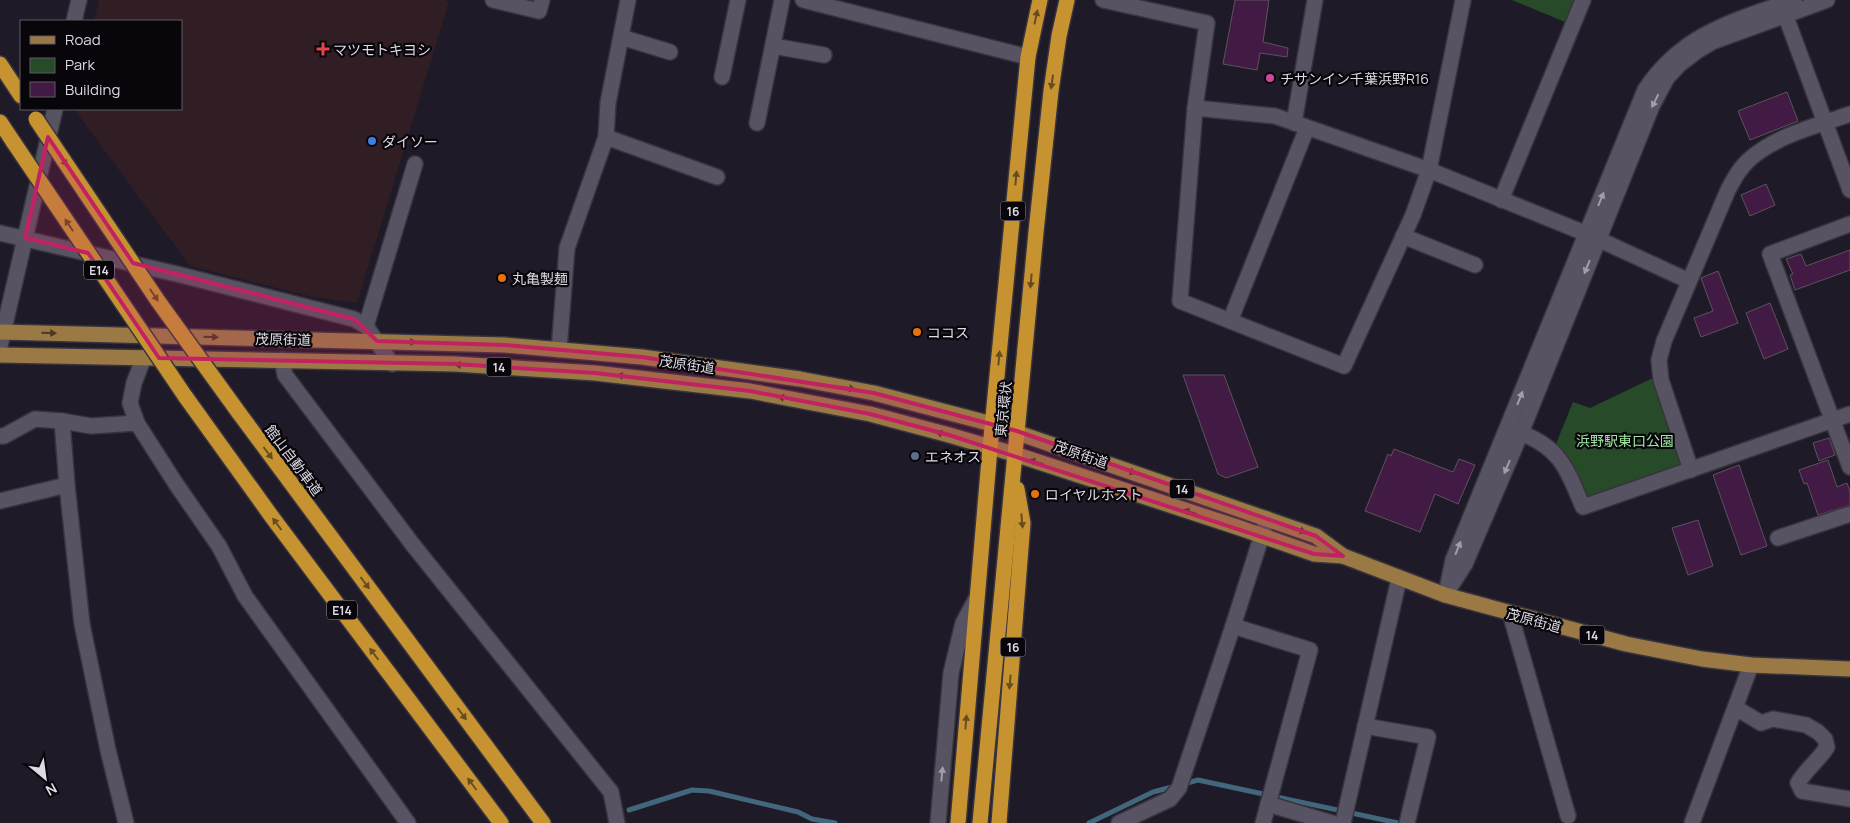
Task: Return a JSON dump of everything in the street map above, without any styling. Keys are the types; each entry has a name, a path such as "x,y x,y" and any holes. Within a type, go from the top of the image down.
{"highway":[{"name":"東京環状","path":"958,823 976,599 1028,57 1040,0"},
{"name":"東京環状","path":"980,823 1014,473 1014,454 1051,91 1059,36 1067,0"},
{"path":"0,64 20,94"},
{"name":"館山自動車道","path":"33,114 158,301 543,823"},
{"name":"E14","path":"0,122 185,396 272,517 501,823"},
{"name":"16","path":"999,823 1023,523 1014,473"}],"main road":[{"name":"茂原街道","path":"1,337 495,344 642,357 800,379 874,392 1017,431 1316,536 1342,556 1445,595 1635,646 1702,659 1751,665 1850,669"},
{"name":"茂原街道","path":"0,356 144,357 455,364 595,373 750,391 870,414 1014,454 1314,554 1342,556"}],"street":[{"path":"74,20 79,0"},
{"path":"493,0 540,11 542,0"},
{"path":"559,350 567,248 606,137 608,103 628,0"},
{"path":"722,77 738,0"},
{"path":"757,123 782,0"},
{"path":"803,0 1028,57"},
{"path":"1102,0 1206,23 1195,108 1180,301 1344,366 1413,215 1429,170 1463,0"},
{"path":"1230,321 1301,125 1315,0"},
{"path":"1501,200 1583,0"},
{"path":"1445,595 1453,560 1592,237 1652,106 1667,78 1680,64 1712,42 1785,5 1827,0"},
{"path":"1785,5 1850,190"},
{"path":"620,37 670,52"},
{"path":"773,46 824,55"},
{"path":"1195,108 1275,116 1301,125 1429,170 1592,237 1689,281"},
{"path":"1,337 26,238 55,110"},
{"path":"1691,470 1661,380 1659,360 1664,341 1689,281 1737,174 1750,159 1783,138 1850,114"},
{"path":"606,137 717,177"},
{"path":"366,326 415,164"},
{"path":"1850,224 1770,254 1850,467"},
{"path":"0,233 178,274 354,319 366,326 392,364"},
{"path":"1403,236 1474,265"},
{"path":"1445,595 1465,564 1521,433 1592,237"},
{"path":"144,357 134,383 130,403 137,423 219,546 245,596 408,823"},
{"path":"282,360 285,375 413,546 611,792 617,823"},
{"path":"1521,433 1549,447 1564,465 1583,507 1850,414"},
{"path":"0,436 4,436 35,419 91,426 137,423"},
{"path":"62,421 66,485 82,624 108,750 126,823"},
{"path":"0,502 66,485"},
{"path":"1778,538 1850,514"},
{"path":"1118,823 1170,799 1179,788 1267,519"},
{"path":"1342,823 1399,579"},
{"path":"938,823 951,673 963,623 976,599"},
{"path":"1510,613 1568,816"},
{"path":"1233,626 1310,650 1263,823"},
{"path":"1692,823 1751,665"},
{"path":"1736,708 1761,723 1773,719 1806,725 1818,732 1825,738 1827,747 1822,756 1802,775 1798,783 1802,791 1850,799"},
{"path":"1365,726 1428,737 1407,823"},
{"path":"1268,804 1332,823"}],"highlighted area":[{"path":"48,137 133,263 354,319 377,341 505,345 642,357 874,393 1017,431 1316,536 1343,556 1314,554 949,435 870,414 750,391 595,373 455,364 159,358 88,253 25,238"}],"shaded area":[{"path":"99,0 445,0 449,2 357,303 313,297 190,266 75,110 182,110 182,20 94,20"}],"green space":[{"path":"1512,0 1574,0 1565,22"},
{"name":"浜野駅東口公園","path":"1655,377 1684,467 1586,501 1570,464 1556,444 1573,402 1590,408"}],"building":[{"name":"チサンイン千葉浜野R16","path":"1235,0 1269,0 1263,42 1288,48 1287,57 1260,53 1257,70 1223,64"},
{"path":"1787,92 1798,121 1750,140 1738,111"},
{"path":"1766,184 1775,205 1750,216 1741,195"},
{"path":"1850,250 1850,270 1795,290 1790,275 1793,274 1786,259 1801,254 1806,266"},
{"path":"1718,271 1738,323 1701,337 1694,318 1713,311 1701,278"},
{"path":"1770,303 1788,349 1764,359 1746,313"},
{"path":"1183,375 1224,375 1258,467 1226,478 1218,474"},
{"path":"1829,438 1835,455 1819,461 1813,443"},
{"path":"1394,449 1453,472 1459,459 1475,465 1458,504 1435,494 1420,532 1365,511 1388,454 1391,456"},
{"path":"1828,460 1837,487 1847,483 1850,492 1850,505 1818,515 1807,483 1804,484 1799,470"},
{"path":"1739,465 1767,546 1741,555 1713,475"},
{"path":"1698,520 1713,566 1688,575 1672,528"}],"waterway":[{"path":"1184,784 1198,780 1398,823"},
{"path":"1089,823 1153,792 1176,786"},
{"path":"629,810 692,790 709,791 798,812 812,819 835,823"}],"place":[{"name":"マツモトキヨシ","path":"323,49"},
{"name":"チサンイン千葉浜野R16","path":"1270,78"},
{"name":"ダイソー","path":"372,141"},
{"name":"丸亀製麺","path":"502,278"},
{"name":"ココス","path":"917,332"},
{"name":"エネオス","path":"915,456"},
{"name":"ロイヤルホスト","path":"1035,494"}]}
